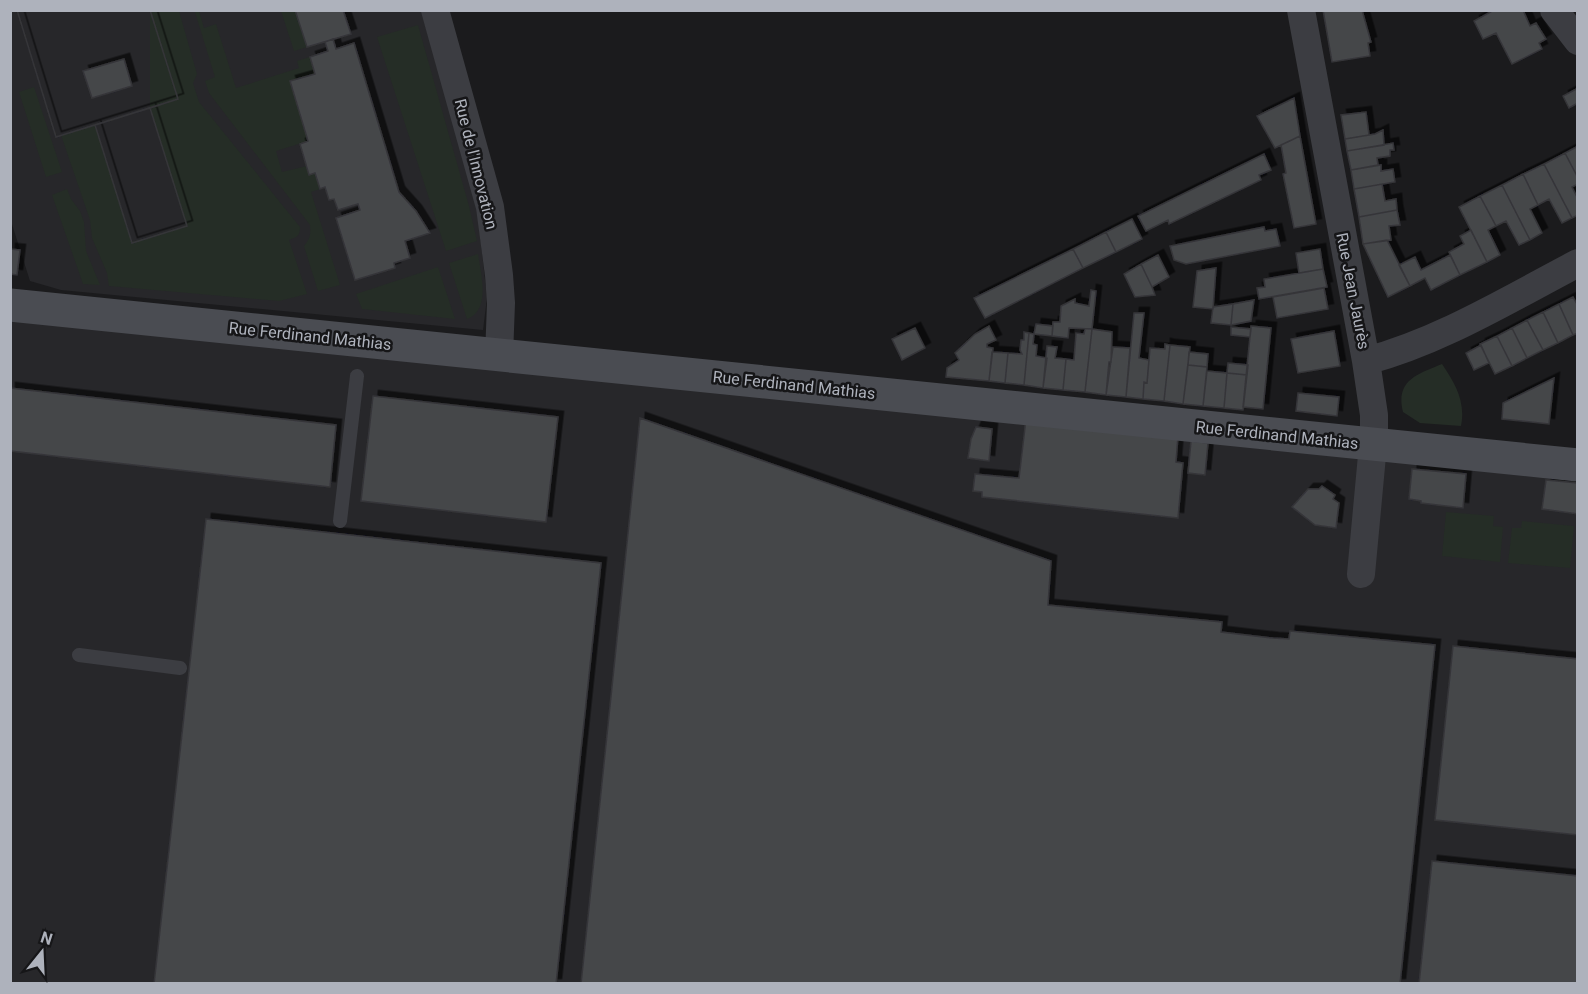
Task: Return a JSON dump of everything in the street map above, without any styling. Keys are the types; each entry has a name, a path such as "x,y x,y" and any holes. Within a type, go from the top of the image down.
{"street":[{"name":"Rue de l'Innovation","path":"435,10 490,207 500,275 500,356"},
{"name":"Rue Jean Jaurès","path":"1301,10 1374,415 1361,574"},
{"path":"1554,10 1578,41"},
{"path":"1366,361 1436,337 1578,262"},
{"name":"Rue Ferdinand Mathias","path":"10,305 1578,465"}],"lane":[{"path":"340,521 357,376"},
{"path":"79,656 180,668"}],"shaded area":[{"path":"10,11 421,11 477,206 487,298 483,330 61,290 30,281 11,221"},
{"path":"150,11 179,11 197,74 193,83 199,102 300,227 298,235 289,240 307,294 279,301 109,286 107,273 92,238 90,220 61,135 95,125 132,242 186,226 150,108"},
{"path":"199,11 204,28 216,24 236,88 299,68 297,61 310,57 315,74 291,81 308,141 276,151 282,172 307,166 309,175 315,173 320,189 311,192 340,285 318,291 304,246 310,236 310,225 209,93 205,81 215,77 195,12"},
{"path":"281,11 295,11 307,47 294,51"},
{"path":"418,25 477,241 446,251 377,37"},
{"path":"34,87 62,172 46,177 19,92"},
{"path":"67,189 84,222 86,251 100,285 83,284 52,195"},
{"path":"478,254 482,300 479,308 467,319 449,263"},
{"path":"438,267 455,319 362,309 356,294"},
{"path":"10,319 1577,477 1577,983 11,983"},
{"path":"1442,364 1461,401 1461,426 1420,423 1403,412 1401,401 1405,385 1417,375"},
{"path":"1446,512 1494,516 1493,526 1503,527 1500,562 1442,556"},
{"path":"1522,521 1574,526 1570,568 1508,563 1512,528 1521,528"}],"building":[{"path":"17,10 150,10 178,99 150,108 187,226 132,243 95,125 56,137"},
{"path":"17,10 150,10 178,99 56,137","holes":["124,59 132,86 92,98 83,71"]},
{"path":"295,10 343,10 351,34 307,47"},
{"path":"1323,10 1362,10 1371,42 1368,43 1370,56 1332,62"},
{"path":"1494,10 1523,10 1530,26 1536,23 1546,39 1539,43 1542,49 1512,64 1496,33 1483,39 1474,21"},
{"path":"333,39 336,49 354,43 399,192 416,211 430,233 405,241 410,258 394,263 395,268 355,280 336,218 360,210 358,204 338,210 334,199 329,200 325,187 320,189 315,173 309,175 300,144 308,141 290,81 315,74 310,57 328,51 325,42"},
{"path":"1578,88 1578,103 1569,108 1563,96"},
{"path":"1294,98 1300,136 1275,148 1257,116"},
{"path":"150,108 187,226 132,243 95,125"},
{"path":"1366,112 1369,135 1345,139 1341,115"},
{"path":"1383,130 1384,145 1347,151 1345,139 1375,134"},
{"path":"1300,136 1316,224 1294,228 1283,174 1286,173 1281,145"},
{"path":"1393,143 1394,150 1390,150 1390,156 1377,158 1378,165 1351,170 1347,151"},
{"path":"1578,146 1578,178 1565,153"},
{"path":"1565,153 1578,178 1578,184 1572,187 1578,199 1578,215 1572,218 1544,164"},
{"path":"1264,154 1271,170 1259,175 1261,180 1169,224 1168,220 1146,231 1138,216"},
{"path":"1544,164 1572,218 1562,223 1549,199 1538,205 1523,174"},
{"path":"1381,165 1381,171 1393,169 1395,182 1354,189 1351,170"},
{"path":"1523,174 1538,205 1530,209 1542,233 1530,240 1502,185"},
{"path":"1382,184 1385,201 1396,199 1397,210 1359,217 1354,189"},
{"path":"1502,185 1530,240 1519,245 1506,221 1496,226 1480,196"},
{"path":"1480,196 1496,226 1488,230 1500,255 1487,262 1459,207"},
{"path":"1397,210 1400,225 1389,226 1391,240 1363,244 1359,217"},
{"path":"1132,219 1142,239 1116,252 1106,232"},
{"path":"1264,227 1265,231 1276,229 1280,246 1186,264 1174,260 1170,246"},
{"path":"1471,230 1487,262 1460,275 1449,252 1464,244 1460,236"},
{"path":"1106,232 1116,252 1083,268 1073,249"},
{"path":"1387,240 1410,286 1388,297 1363,244"},
{"path":"10,249 20,250 17,275 10,274"},
{"path":"1073,249 1083,268 985,318 974,298"},
{"path":"1320,249 1323,269 1299,273 1296,253"},
{"path":"1158,255 1169,277 1152,287 1141,264"},
{"path":"1450,255 1460,275 1431,290 1425,278 1410,286 1399,265 1415,257 1421,270"},
{"path":"1141,264 1155,295 1135,297 1124,274"},
{"path":"1216,268 1213,309 1193,307 1197,271"},
{"path":"1323,269 1327,287 1259,299 1257,288 1265,287 1264,279"},
{"path":"1324,288 1328,309 1277,318 1273,297"},
{"path":"1091,290 1096,291 1092,329 1069,328 1068,338 1052,336 1053,322 1060,322 1061,306 1075,299 1075,303 1089,306"},
{"path":"1573,297 1578,306 1578,333 1573,335 1559,304"},
{"path":"1254,300 1251,321 1231,325 1233,304"},
{"path":"1233,304 1231,325 1211,323 1213,307"},
{"path":"1559,304 1573,335 1558,343 1543,312"},
{"path":"1543,312 1558,343 1543,350 1527,320"},
{"path":"1134,313 1144,313 1139,358 1149,360 1143,399 1126,397"},
{"path":"1527,320 1543,350 1527,358 1512,328"},
{"path":"1036,324 1053,326 1052,336 1034,334"},
{"path":"989,326 996,340 987,344 987,347 993,348 989,381 946,377 947,368 959,360 955,353 975,334"},
{"path":"1251,326 1271,328 1263,409 1243,407"},
{"path":"1231,327 1251,329 1250,337 1231,335"},
{"path":"915,328 925,348 902,360 892,339"},
{"path":"1512,328 1527,358 1512,366 1497,336"},
{"path":"1085,329 1092,329 1085,392 1063,390 1066,359 1074,360 1076,333 1084,334"},
{"path":"1092,329 1112,332 1111,362 1109,362 1106,395 1085,392"},
{"path":"1334,331 1340,366 1298,373 1291,339"},
{"path":"1024,332 1029,333 1024,385 1005,383 1008,353 1022,354 1020,350"},
{"path":"1029,333 1034,334 1033,344 1037,345 1036,356 1047,358 1043,388 1024,385"},
{"path":"1497,336 1512,366 1495,374 1480,344"},
{"path":"1165,344 1170,345 1164,401 1143,399 1150,348 1165,349"},
{"path":"1170,345 1190,347 1183,404 1164,401"},
{"path":"1481,345 1489,363 1474,370 1466,353"},
{"path":"1047,346 1057,347 1055,358 1066,359 1063,390 1043,388"},
{"path":"1113,347 1130,348 1126,397 1106,395"},
{"path":"992,352 1008,353 1005,383 989,381"},
{"path":"1189,352 1208,354 1207,367 1188,365"},
{"path":"1228,363 1248,365 1247,375 1227,373"},
{"path":"1188,365 1207,367 1203,406 1183,404"},
{"path":"1207,371 1227,373 1224,408 1203,406"},
{"path":"1227,373 1247,375 1243,410 1224,408"},
{"path":"1554,378 1549,424 1502,419 1503,403"},
{"path":"10,388 336,425 330,487 10,451"},
{"path":"1298,393 1339,397 1337,416 1296,411"},
{"path":"373,396 558,417 546,522 361,501"},
{"path":"640,418 1051,561 1048,605 1222,622 1221,632 1273,638 1289,639 1290,631 1435,645 1400,984 581,984"},
{"path":"1026,419 1178,436 1176,462 1183,463 1178,518 982,497 982,492 973,491 975,474 1019,478"},
{"path":"976,427 992,429 989,461 968,458 971,439"},
{"path":"1191,441 1208,443 1205,475 1188,473"},
{"path":"1412,469 1466,474 1463,508 1421,503 1421,501 1409,499"},
{"path":"1546,480 1578,483 1578,514 1542,509"},
{"path":"1322,486 1335,495 1333,499 1339,503 1336,528 1315,525 1292,507 1308,489 1319,489"},
{"path":"206,519 601,563 556,984 154,984"},
{"path":"1453,646 1578,659 1578,835 1435,820"},
{"path":"1432,861 1578,876 1578,984 1419,984"}]}
